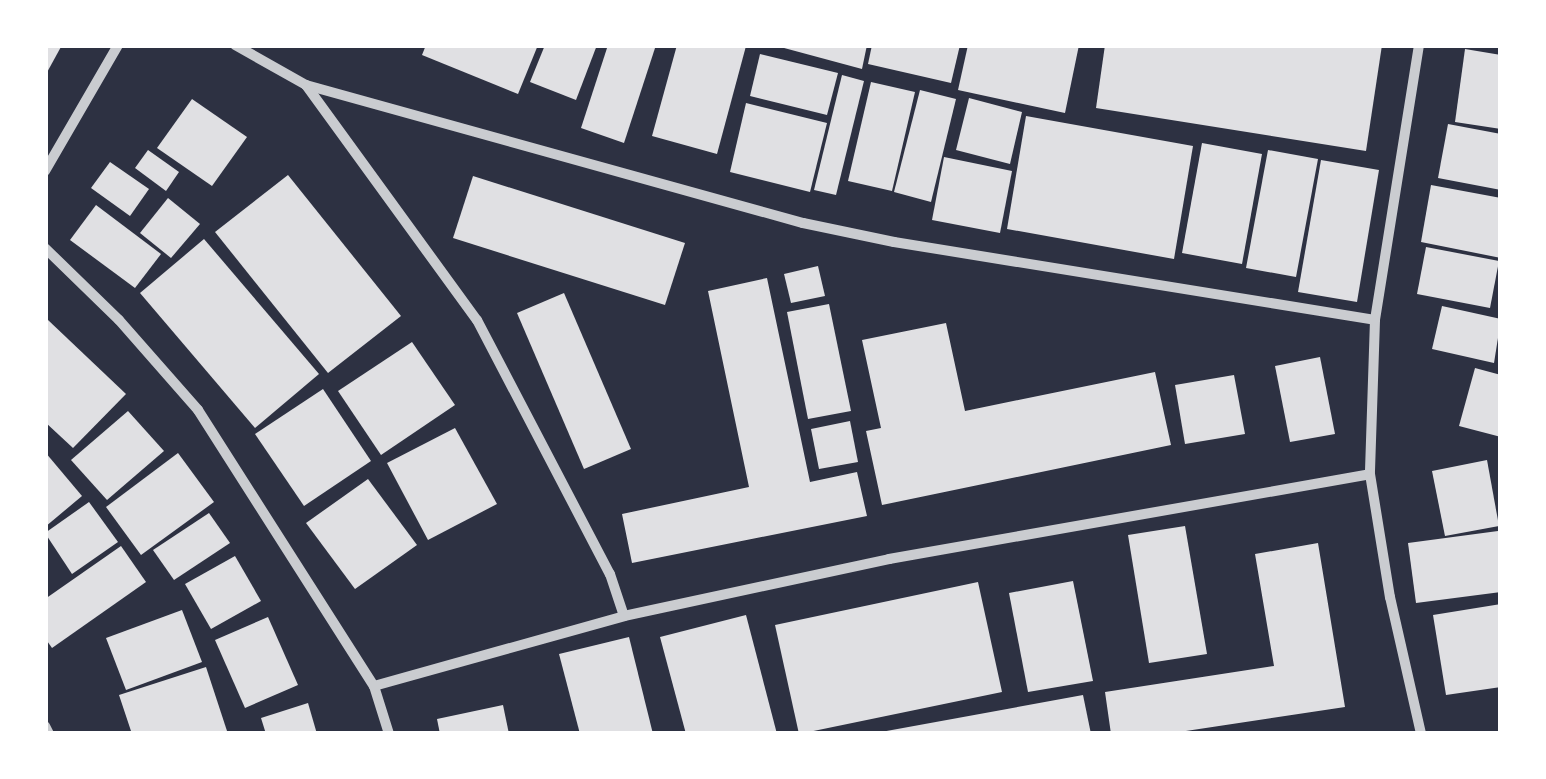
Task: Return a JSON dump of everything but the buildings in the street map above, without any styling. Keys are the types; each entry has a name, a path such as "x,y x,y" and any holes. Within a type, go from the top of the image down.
{"street":[{"path":"45,171 118,45"},
{"path":"235,45 306,85 803,223 910,245 1375,320"},
{"path":"1419,45 1375,320 1370,474 1390,597 1421,734"},
{"path":"306,85 477,320 610,574 624,616"},
{"path":"45,248 120,320 198,410 374,686 389,734"},
{"path":"374,686 624,616 889,559 1370,474"},
{"path":"45,726 49,734"}]}
